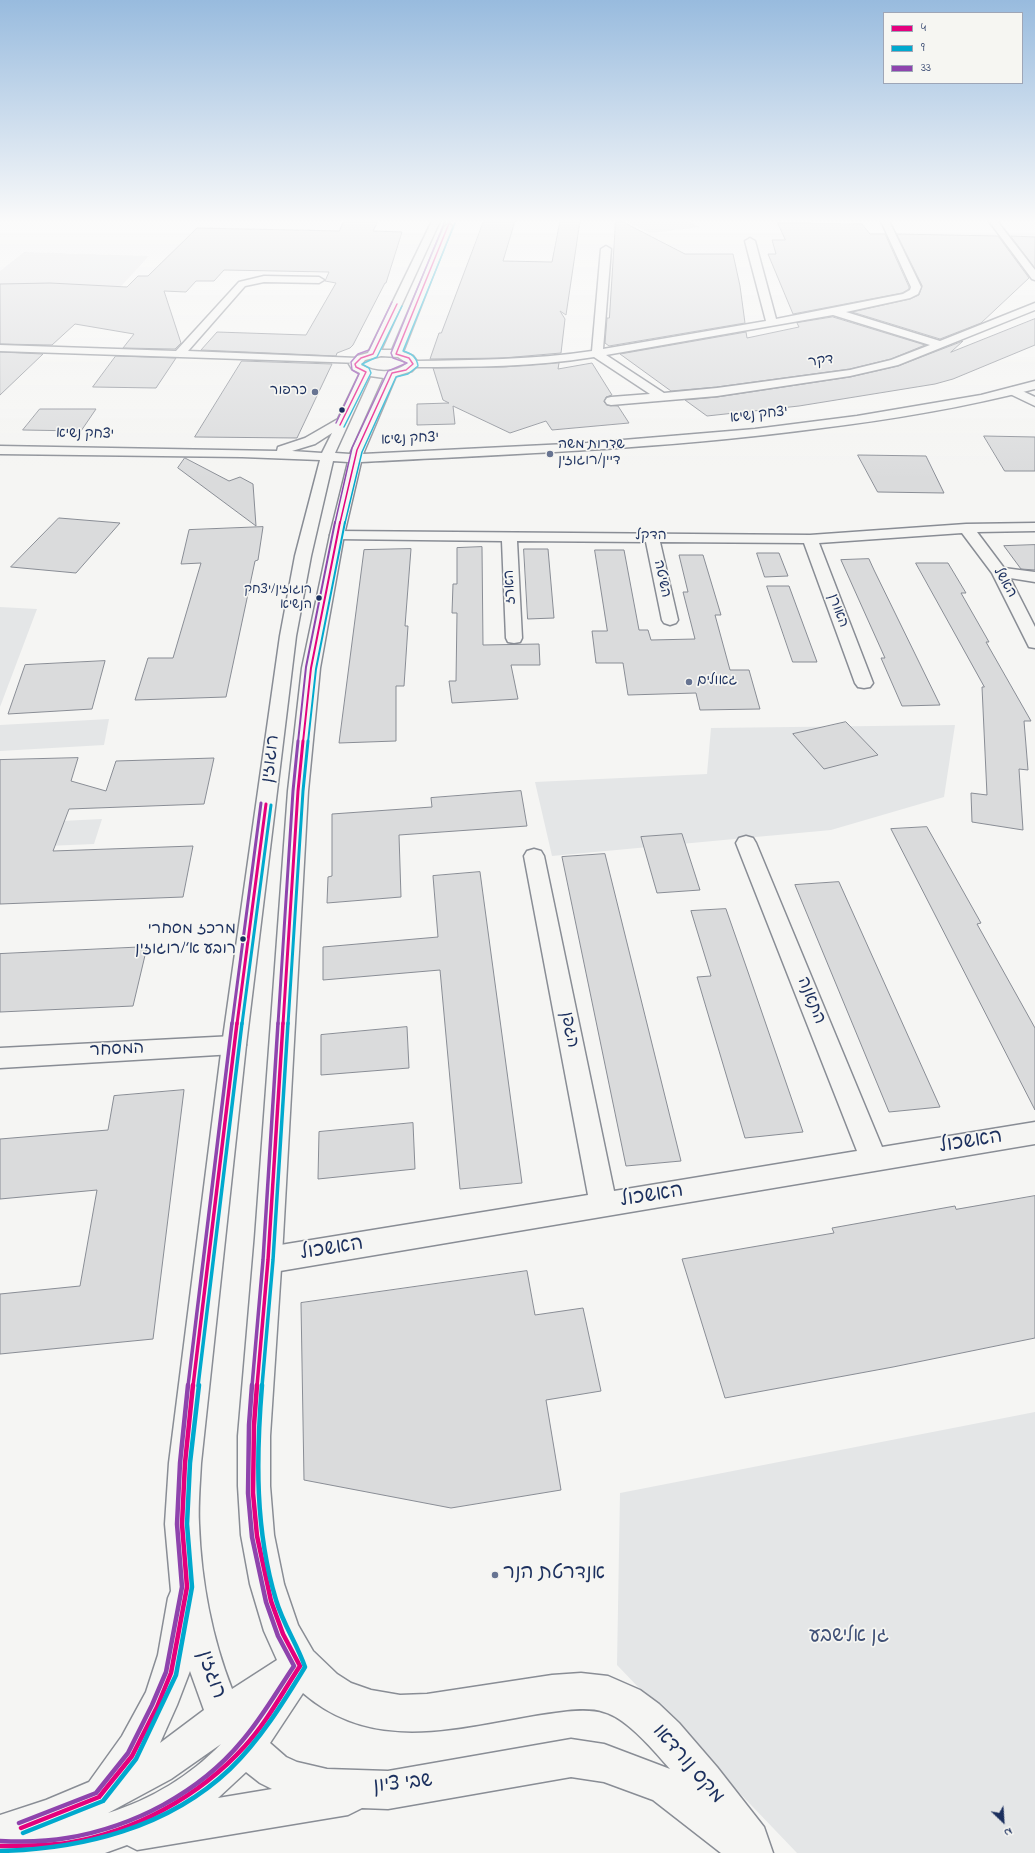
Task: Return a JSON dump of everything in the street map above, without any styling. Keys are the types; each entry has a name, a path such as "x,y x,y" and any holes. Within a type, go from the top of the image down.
{"street":[{"path":"179,355 221,307"},
{"path":"374,354 396,307"},
{"path":"396,354 415,307"},
{"path":"597,354 601,307"},
{"path":"768,307 772,322"},
{"path":"357,361 356,367 366,372 392,373 406,370 412,364 495,363 562,359 673,341 854,307"},
{"path":"1022,313 1026,307"},
{"name":"דקר","path":"611,401 717,392 850,373 894,363 1022,313 1032,307"},
{"path":"832,312 942,345"},
{"path":"722,321 750,326"},
{"path":"668,330 673,341"},
{"path":"0,348 357,361 374,354 396,354 409,358 412,361 412,364"},
{"path":"597,354 662,397"},
{"path":"281,453 294,459 313,474 328,453 341,422 366,372"},
{"path":"356,454 392,373"},
{"name":"יצחק נשיא","path":"0,450 328,453 389,457 603,446 755,433 904,412 982,399 1035,385"},
{"path":"1014,391 1035,402"},
{"path":"281,453 310,441 341,422"},
{"name":"רוגוזין","path":"300,1666 283,1634 271,1600 260,1549 254,1493 254,1425 268,1260 298,791 311,668 336,535 356,454"},
{"name":"רוגוזין","path":"187,1587 182,1524 185,1463 234,1045 288,636 303,556 313,474"},
{"name":"הדקל","path":"336,535 810,539 966,528 1035,527"},
{"name":"האשל","path":"966,528 999,572 1035,643"},
{"name":"הארז","path":"508,536 514,638"},
{"name":"השיטה","path":"652,537 670,620"},
{"name":"האורן","path":"810,539 864,683"},
{"path":"999,572 1035,577"},
{"name":"התאנה","path":"746,843 874,1160"},
{"name":"הגפן","path":"534,856 602,1205"},
{"name":"המסחר","path":"0,1058 234,1045"},
{"name":"האשכול","path":"268,1260 1035,1133"},
{"path":"99,1797 132,1756 157,1708 171,1673 187,1587"},
{"name":"רוגזין","path":"187,1587 208,1676 235,1731"},
{"path":"102,1836 161,1811 197,1790 235,1731 300,1666"},
{"name":"מקס נורדאו","path":"300,1666 310,1678 328,1690 359,1706 394,1714 423,1713 474,1707 548,1694 578,1691 608,1694 633,1708 669,1739 759,1853"},
{"path":"0,1835 31,1825 99,1797 178,1753 235,1731"},
{"name":"שבי ציון","path":"235,1731 273,1770 295,1780 327,1788 388,1790 571,1758"},
{"name":"מקס נורדאו","path":"571,1758 604,1763 665,1786 753,1853"},
{"path":"0,1846 36,1848 388,1790"}],"shaded area":[{"path":"0,307 101,307 99,310"}],"green space":[{"path":"0,607 37,609 0,707"},
{"path":"109,719 104,745 0,751 0,725"},
{"path":"955,725 944,797 831,830 552,856 535,782 707,774 711,728"},
{"path":"102,819 94,844 0,848 0,824"},
{"name":"גן אלישבע","path":"1035,1412 1035,1853 797,1853 617,1665 620,1493"}],"building":[{"path":"0,307 169,307 181,343 175,349 123,348 134,334 75,324 52,345 0,344"},
{"path":"322,307 372,307 353,345 350,348 337,353 336,356 201,350 217,332 306,335"},
{"path":"451,307 567,307 566,315 560,311 565,319 561,353 503,358 430,359 439,333 441,333"},
{"path":"610,307 743,307 745,323 609,346 605,343 607,318 609,318"},
{"path":"790,307 827,307 793,314"},
{"path":"872,307 998,307 981,323 940,339 852,312"},
{"path":"833,317 925,345 891,359 850,369 717,387 671,391 620,354 746,332 747,338 799,327 797,323"},
{"path":"1035,319 1035,345 953,379 935,384 799,406 707,416 685,400 717,397 850,377 898,366 963,341 951,352"},
{"path":"0,352 43,354 0,395"},
{"path":"116,356 176,358 156,388 93,387"},
{"path":"242,361 332,364 297,438 195,437"},
{"path":"559,363 558,369 592,363 612,395 606,397 604,402 607,405 618,406 629,423 552,430 546,421 510,433 453,406 455,424 417,425 417,404 449,403 443,400 433,368 504,367"},
{"path":"40,409 96,409 81,431 23,430"},
{"path":"984,436 1035,437 1035,471 1005,471"},
{"path":"858,455 926,456 944,493 878,492"},
{"path":"185,458 229,481 240,477 253,484 256,526 178,468"},
{"path":"59,518 120,523 76,573 11,567"},
{"path":"263,527 258,560 255,561 226,697 135,700 148,658 173,658 201,563 181,564 189,530"},
{"path":"1035,545 1035,570 1021,569 1004,546"},
{"path":"482,547 483,645 539,644 540,665 511,665 518,699 452,703 449,681 456,681 457,613 452,613 453,584 457,584 457,548"},
{"path":"411,549 405,626 408,626 404,686 396,686 396,741 339,743 364,550"},
{"path":"524,549 548,549 554,618 528,619"},
{"name":"גאולים","path":"595,550 624,550 639,630 648,630 651,640 695,639 683,592 688,592 679,555 703,555 721,615 715,615 730,670 749,670 760,709 700,710 696,693 628,695 623,663 596,663 592,631 607,631"},
{"path":"757,553 779,553 788,576 765,577"},
{"path":"869,559 940,705 902,706 881,658 885,658 841,560"},
{"path":"916,563 948,563 966,593 961,593 989,642 986,642 1031,721 1024,721 1028,770 1019,769 1023,830 972,822 971,793 987,795 982,687 984,687"},
{"path":"767,586 789,586 817,662 793,662"},
{"path":"105,661 92,709 8,714 25,665"},
{"path":"846,722 878,755 824,769 793,734"},
{"path":"78,758 71,781 106,791 116,761 214,758 204,804 69,809 53,851 193,846 183,897 0,904 0,760"},
{"path":"521,791 527,826 399,835 401,897 327,903 328,877 332,876 332,814 432,807 431,798"},
{"path":"927,827 981,923 977,924 1035,1028 1035,1110 891,829"},
{"path":"682,834 700,890 657,893 641,837"},
{"path":"605,854 681,1161 626,1166 562,857"},
{"path":"480,872 522,1183 460,1189 440,970 323,980 323,947 438,937 433,876"},
{"path":"839,882 940,1107 889,1112 795,885"},
{"path":"726,909 803,1132 745,1138 697,977 711,976 691,911"},
{"path":"147,947 133,1006 0,1012 0,954"},
{"path":"407,1027 409,1068 321,1075 321,1035"},
{"path":"184,1090 153,1339 0,1354 0,1294 80,1286 97,1190 0,1199 0,1139 108,1130 114,1096"},
{"path":"413,1123 415,1169 318,1179 319,1132"},
{"path":"1035,1196 1035,1338 893,1367 725,1398 682,1259 834,1233 832,1228 955,1206 956,1209"},
{"path":"527,1271 535,1315 583,1308 601,1391 546,1400 561,1490 451,1508 304,1480 301,1303"}],"transit line":[{"name":"33","path":"336,423 359,374 352,370 351,362 358,354 369,350 389,307"},
{"name":"4","path":"340,425 366,372 356,367 355,364 361,358 373,354 395,307"},
{"name":"9","path":"344,427 371,373 369,368 362,364 377,357 401,307"},
{"name":"33","path":"0,1841 33,1842 67,1838 100,1831 132,1820 162,1805 191,1787 218,1766 241,1743 262,1715 294,1666 278,1636 266,1602 252,1537 248,1493 249,1425 263,1260 293,791 306,667 332,534 352,448 388,371 407,363 393,358 391,353 410,307"},
{"name":"4","path":"0,1846 33,1846 67,1843 101,1835 134,1824 165,1809 195,1791 221,1770 245,1746 267,1717 300,1666 283,1634 271,1601 257,1536 253,1493 254,1425 268,1260 298,791 311,668 337,535 357,450 392,373 406,370 413,364 409,358 396,354 415,307"},
{"name":"9","path":"0,1851 61,1847 92,1840 123,1832 181,1806 206,1789 229,1770 251,1747 270,1721 305,1667 288,1632 276,1600 262,1535 258,1493 259,1425 273,1260 303,791 316,669 342,536 362,452 396,377 408,374 418,366 415,357 403,351 421,307"},
{"name":"33","path":"19,1823 96,1793 128,1753 152,1705 166,1672 182,1587 177,1524 180,1463 186,1405 229,1044 261,803"},
{"name":"4","path":"21,1828 99,1797 132,1756 157,1707 171,1673 187,1587 182,1524 185,1463 191,1406 234,1045 266,804"},
{"name":"9","path":"23,1833 103,1801 136,1759 176,1675 192,1587 187,1524 190,1463 196,1407 239,1046 271,805"}],"place":[{"name":"כרפור","path":"315,392"},
{"name":"שדרות משה דיין/רוגוזין","path":"550,454"},
{"name":"רוגוזין/יצחק הנשיא","path":"319,598"},
{"name":"גאולים","path":"689,682"},
{"name":"מרכז מסחרי רובע א׳/רוגוזין","path":"243,939"},
{"name":"אנדרטת הנר","path":"495,1575"}]}
